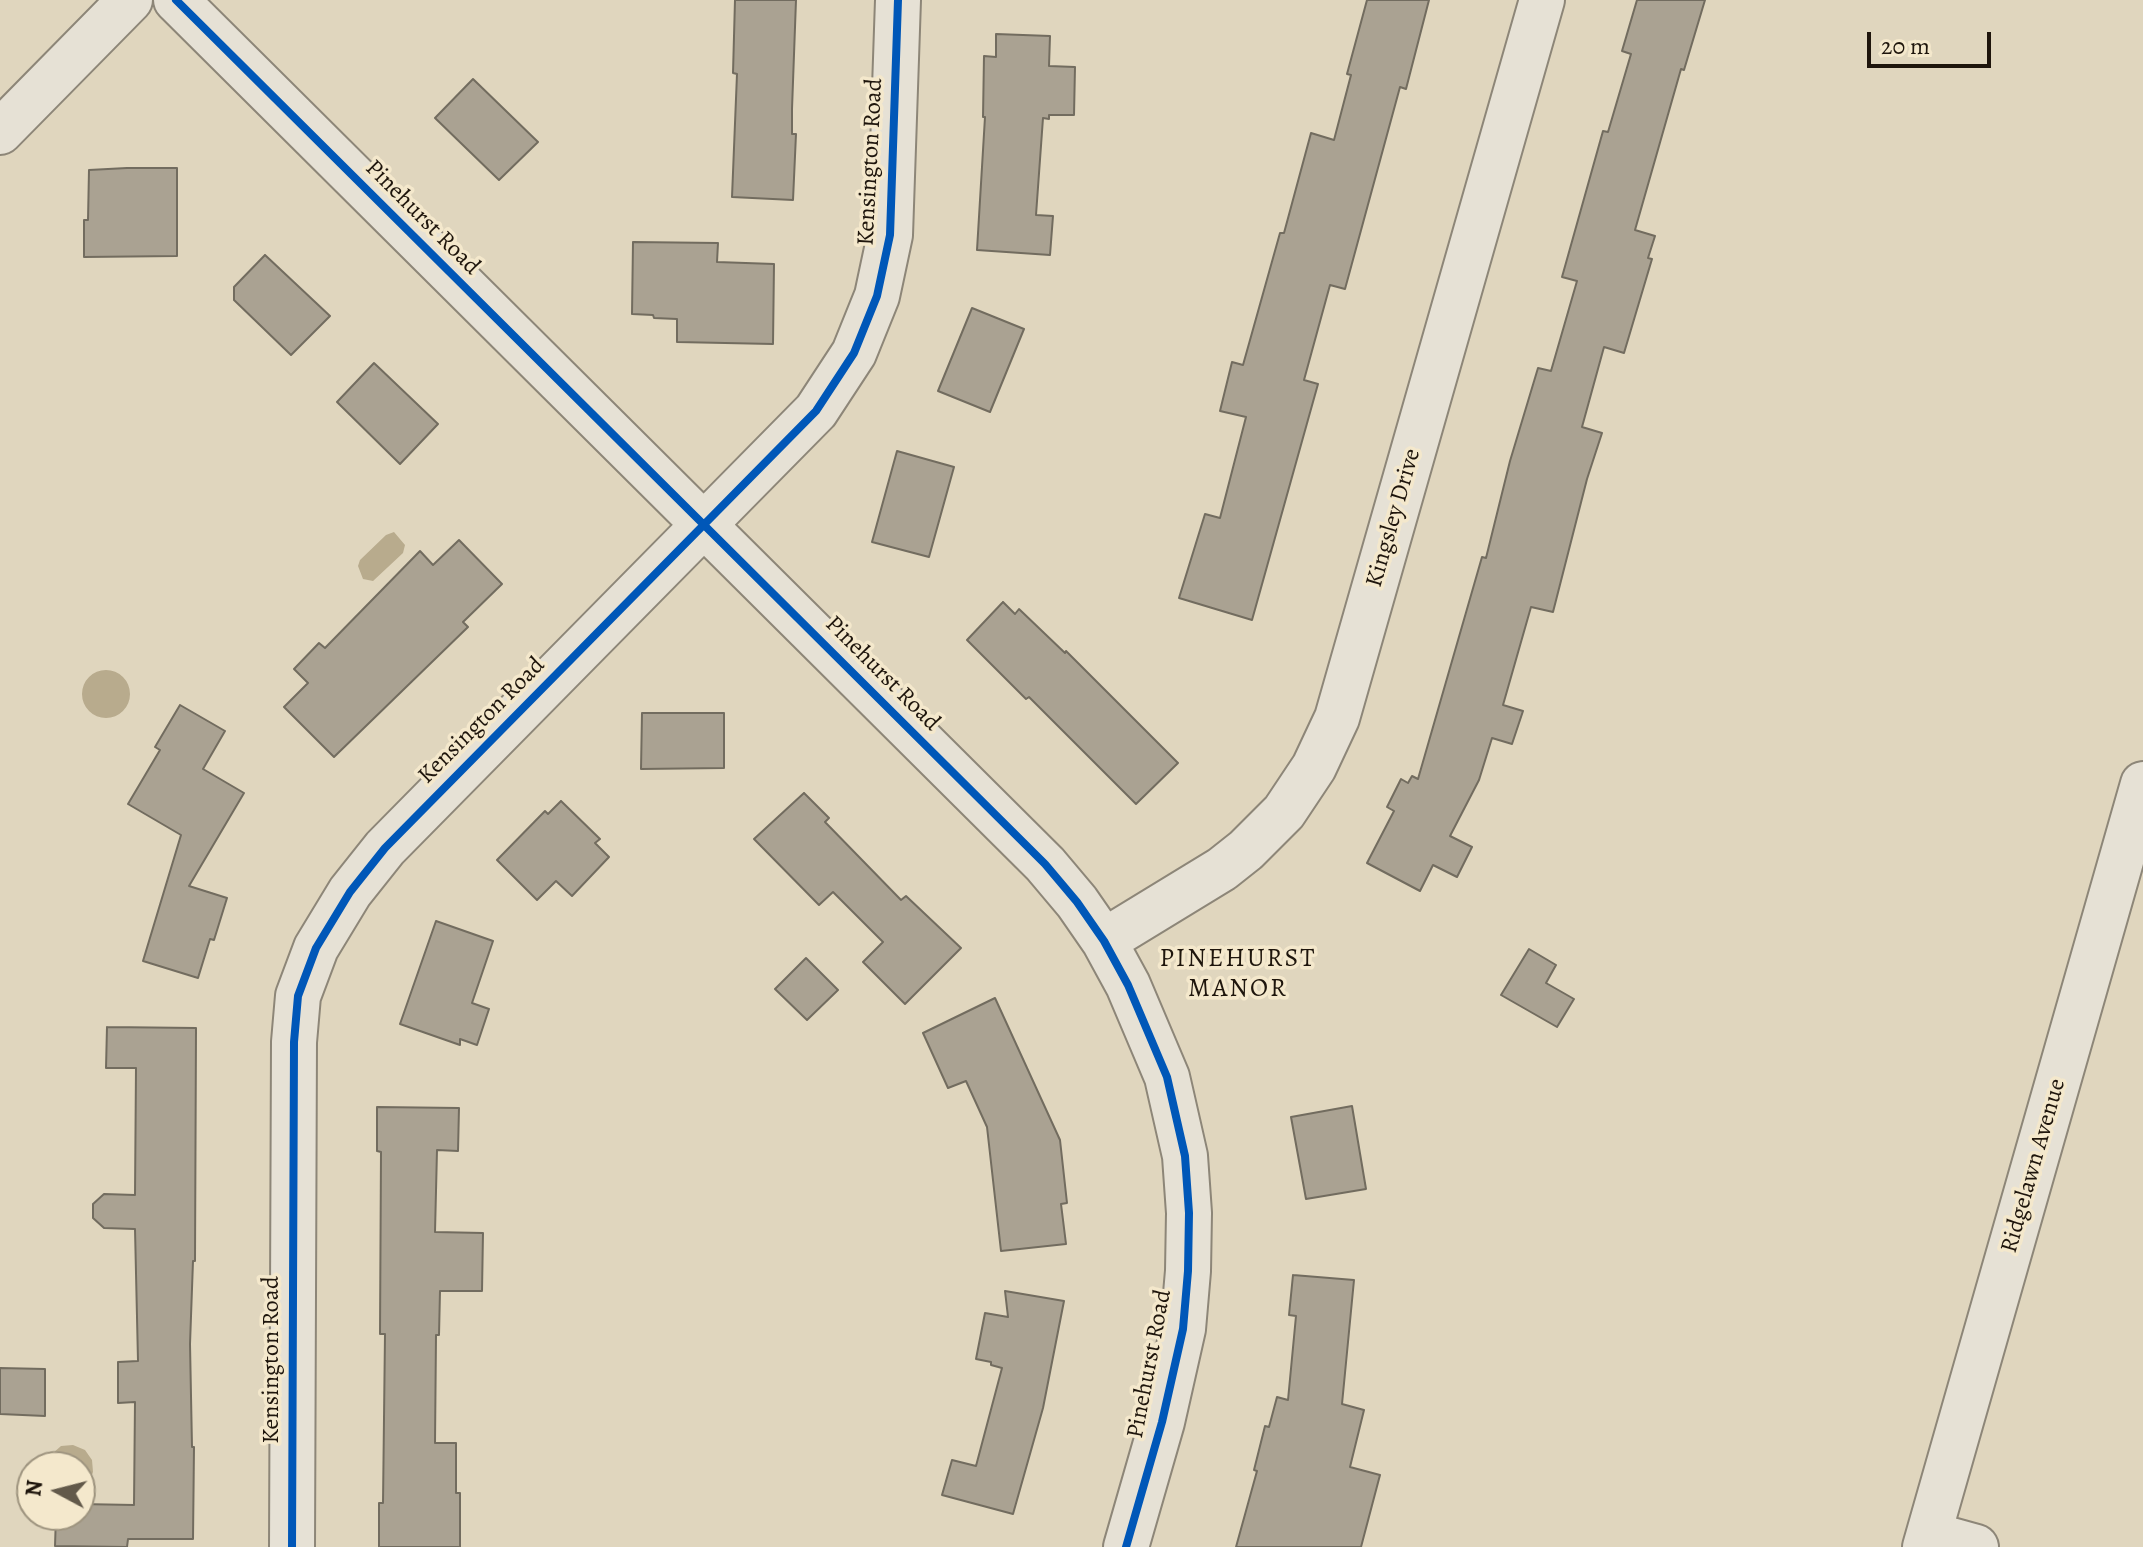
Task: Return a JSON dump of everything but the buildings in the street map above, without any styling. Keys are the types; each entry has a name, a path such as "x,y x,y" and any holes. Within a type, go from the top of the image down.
{"street":[{"path":"0,132 130,0"},
{"name":"Pinehurst Road","path":"176,0 1045,864 1104,941 1139,1008 1167,1077 1185,1156 1189,1213 1183,1329 1162,1422 1126,1547"},
{"name":"Kensington Road","path":"292,1547 294,1042 298,996 316,948 350,892 385,848 816,411 854,353 877,296 890,235 898,0"},
{"name":"Kingsley Drive","path":"1104,941 1222,869 1246,850 1284,812 1314,767 1337,718 1542,0"},
{"name":"Ridgelawn Avenue","path":"1927,1540 2129,885 2143,784"},
{"path":"1927,1540 1976,1547"}],"shaded area":[{"path":"394,532 405,545 403,553 373,581 363,579 358,566 360,560 386,535"},
{"path":"106,670 123,677 130,694 123,711 106,718 89,711 82,694 89,677"},
{"path":"73,1445 86,1451 55,1451 61,1446"}],"cycle path":[{"path":"176,0 1045,864 1104,941 1128,985 1167,1077 1185,1156 1189,1213 1183,1329 1162,1422 1126,1547"},
{"path":"292,1547 294,1042 298,996 316,948 350,892 385,848 816,411 854,353 877,296 890,235 898,0"}],"district":[{"name":"PINEHURST MANOR","path":"1238,975"}]}
